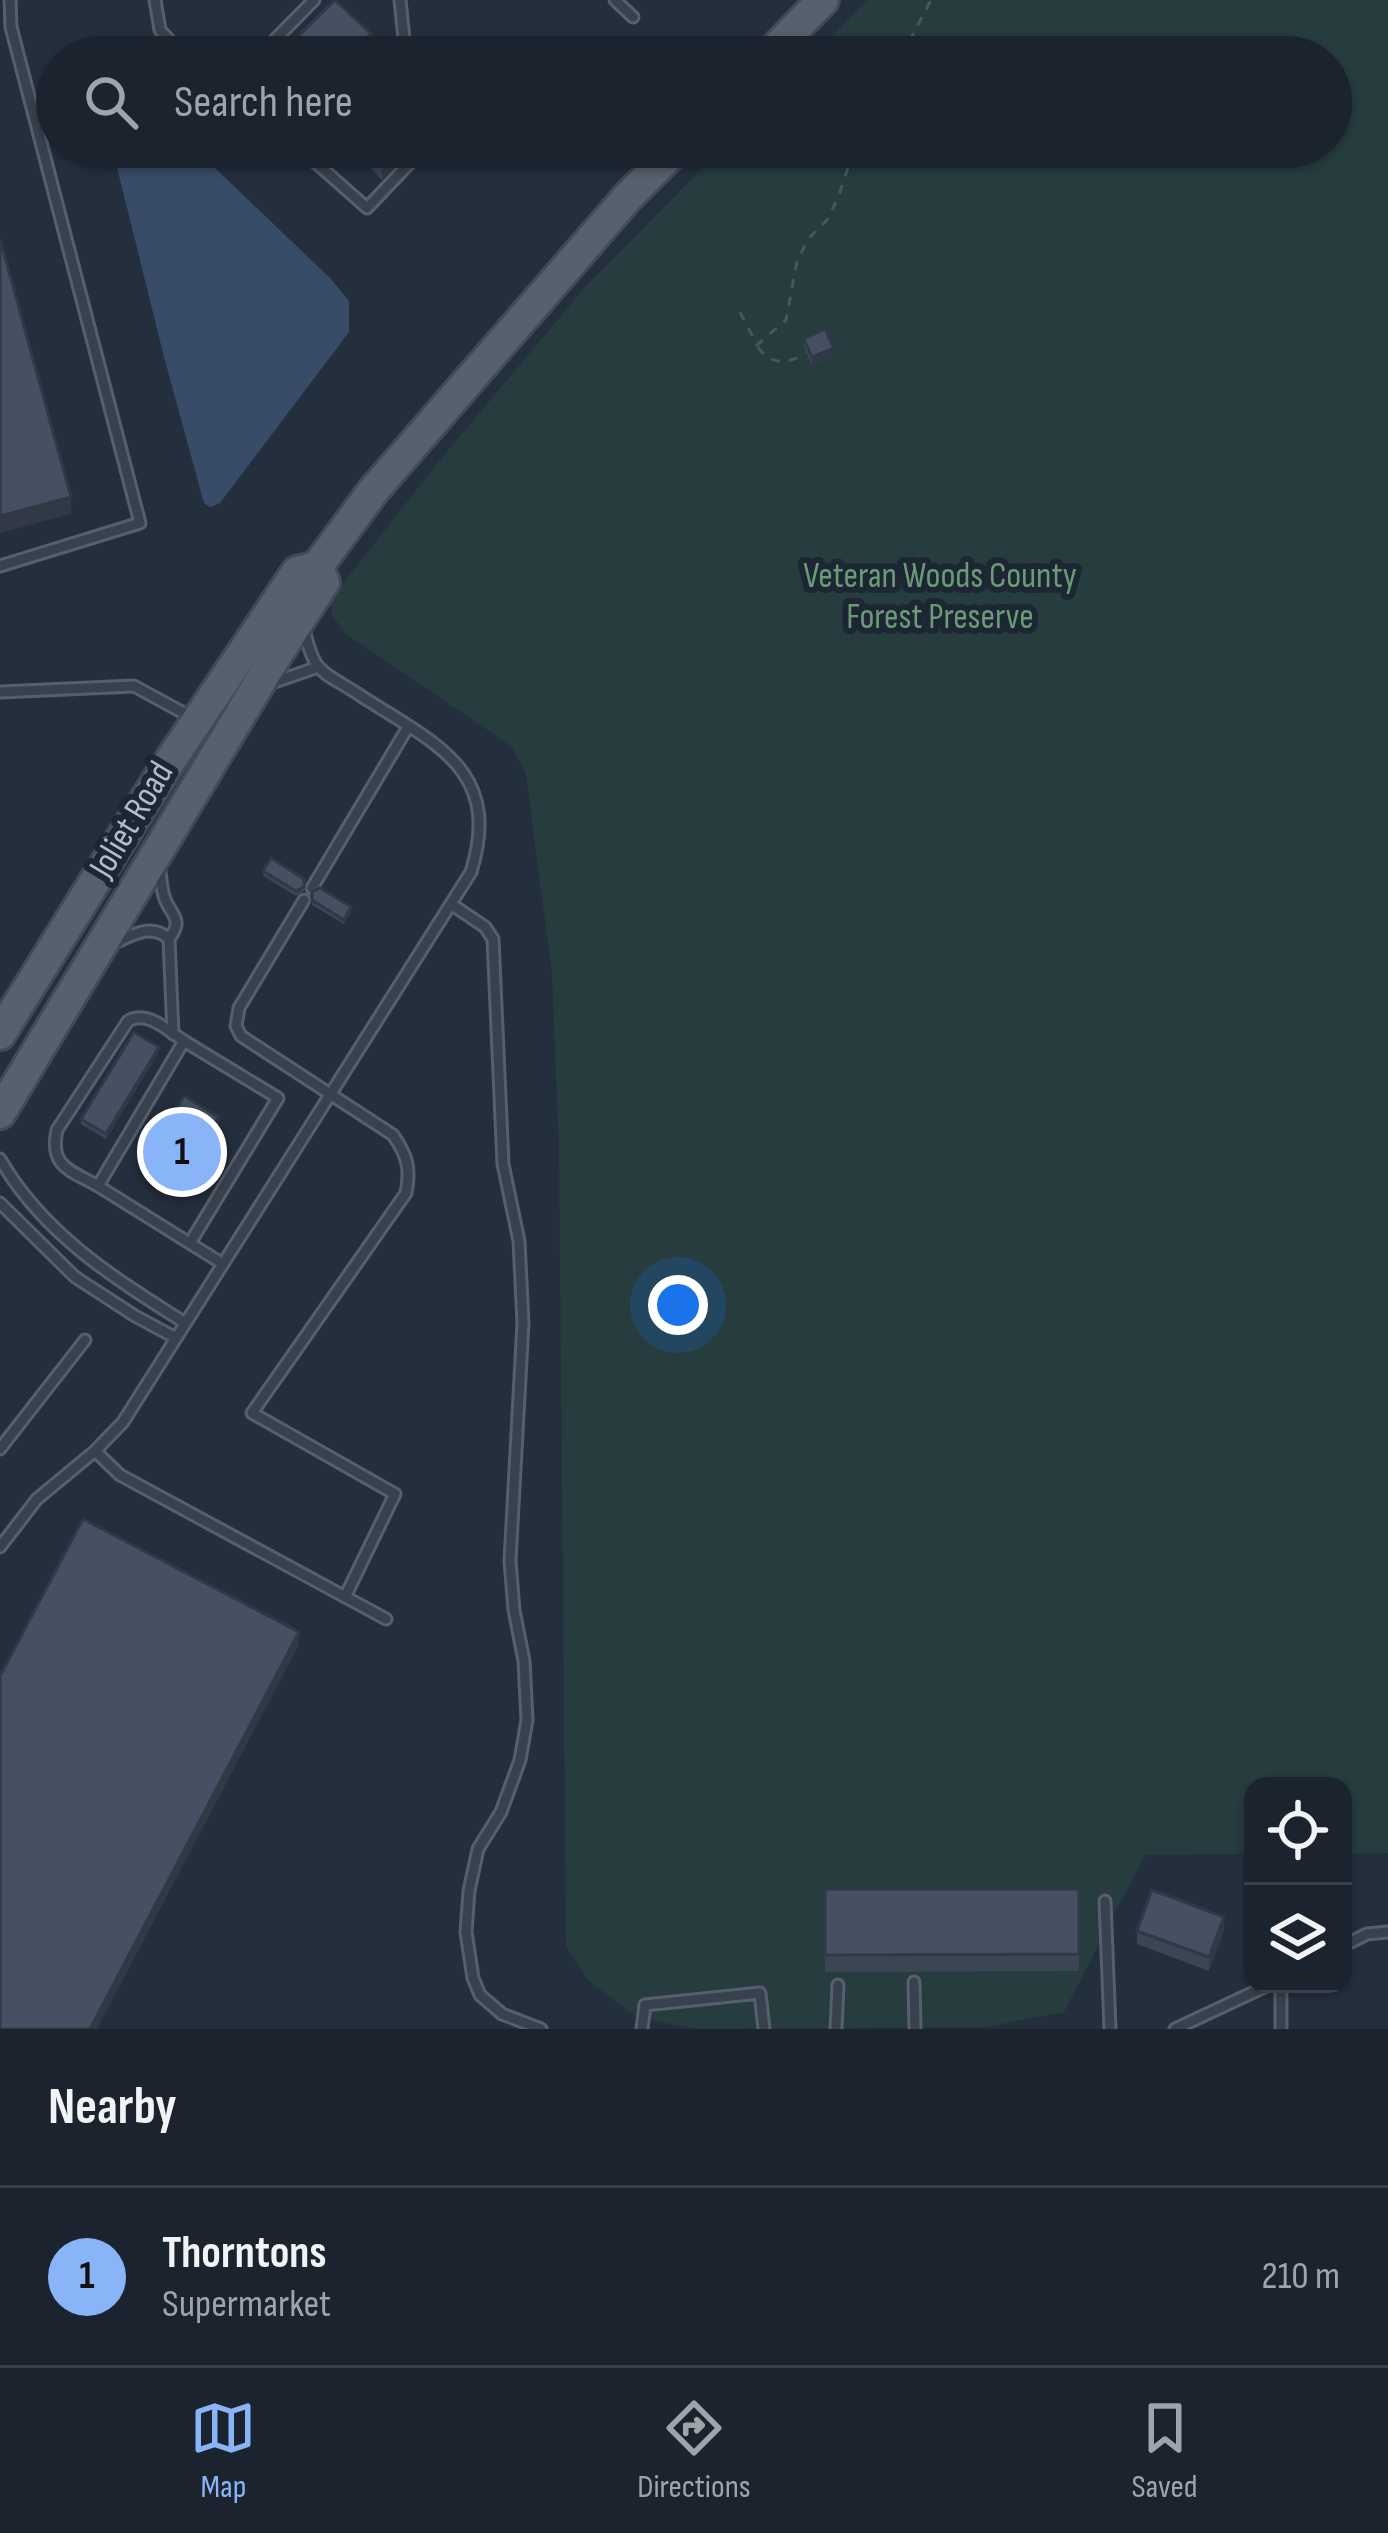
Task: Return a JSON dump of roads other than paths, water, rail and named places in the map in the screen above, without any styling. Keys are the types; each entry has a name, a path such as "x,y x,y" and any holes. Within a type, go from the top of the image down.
{"main road":[{"path":"788,36 823,0"},
{"name":"Joliet Road","path":"0,1034 196,720 297,572 317,567 374,490 657,168"},
{"name":"Joliet Road","path":"0,1113 324,582 317,567"}],"lane":[{"path":"10,0 11,26 36,122"},
{"path":"155,0 160,30 166,36"},
{"path":"279,36 314,0"},
{"path":"400,0 404,36"},
{"path":"615,0 633,17"},
{"path":"0,566 140,523 48,168"},
{"path":"322,168 367,208 404,168"},
{"path":"1,1544 37,1499 123,1421 471,872 481,843 480,812 471,782 452,757 318,667 301,618"},
{"path":"256,689 318,667"},
{"path":"0,692 134,686 196,720"},
{"path":"311,888 408,727"},
{"path":"159,852 165,899 176,921 169,939 173,1034"},
{"path":"304,900 239,1008 236,1026 241,1036 393,1135 406,1155 410,1174 406,1193 252,1413 395,1494 345,1597"},
{"path":"451,904 485,927 493,939 503,1164 519,1241 523,1323 510,1561 527,1720 520,1760 501,1812 478,1849 466,1932 480,1995 502,2014 542,2029"},
{"path":"101,949 144,931 162,932 169,939"},
{"path":"190,1244 278,1098 147,1017 136,1017 128,1022 57,1130 54,1151 58,1162 98,1186 190,1244 223,1264"},
{"path":"98,1186 184,1041"},
{"path":"0,1159 38,1214 62,1236 105,1271 185,1323"},
{"path":"0,1203 75,1277 176,1338"},
{"path":"0,1449 85,1340"},
{"path":"95,1451 120,1475 386,1619"},
{"path":"1105,1901 1110,2029"},
{"path":"1352,1942 1388,1932"},
{"path":"914,1982 915,2029"},
{"path":"836,2029 838,1985"},
{"path":"1175,2029 1252,1993"},
{"path":"1280,1993 1282,2029"},
{"path":"643,2029 645,2006 760,1994 764,2029"}],"water":[{"path":"117,168 215,168 349,301 349,332 220,503 210,507 204,503"}],"place":[{"name":"Thorntons","path":"182,1152"}],"park label":[{"name":"Veteran Woods County Forest Preserve","path":"940,596"}]}
